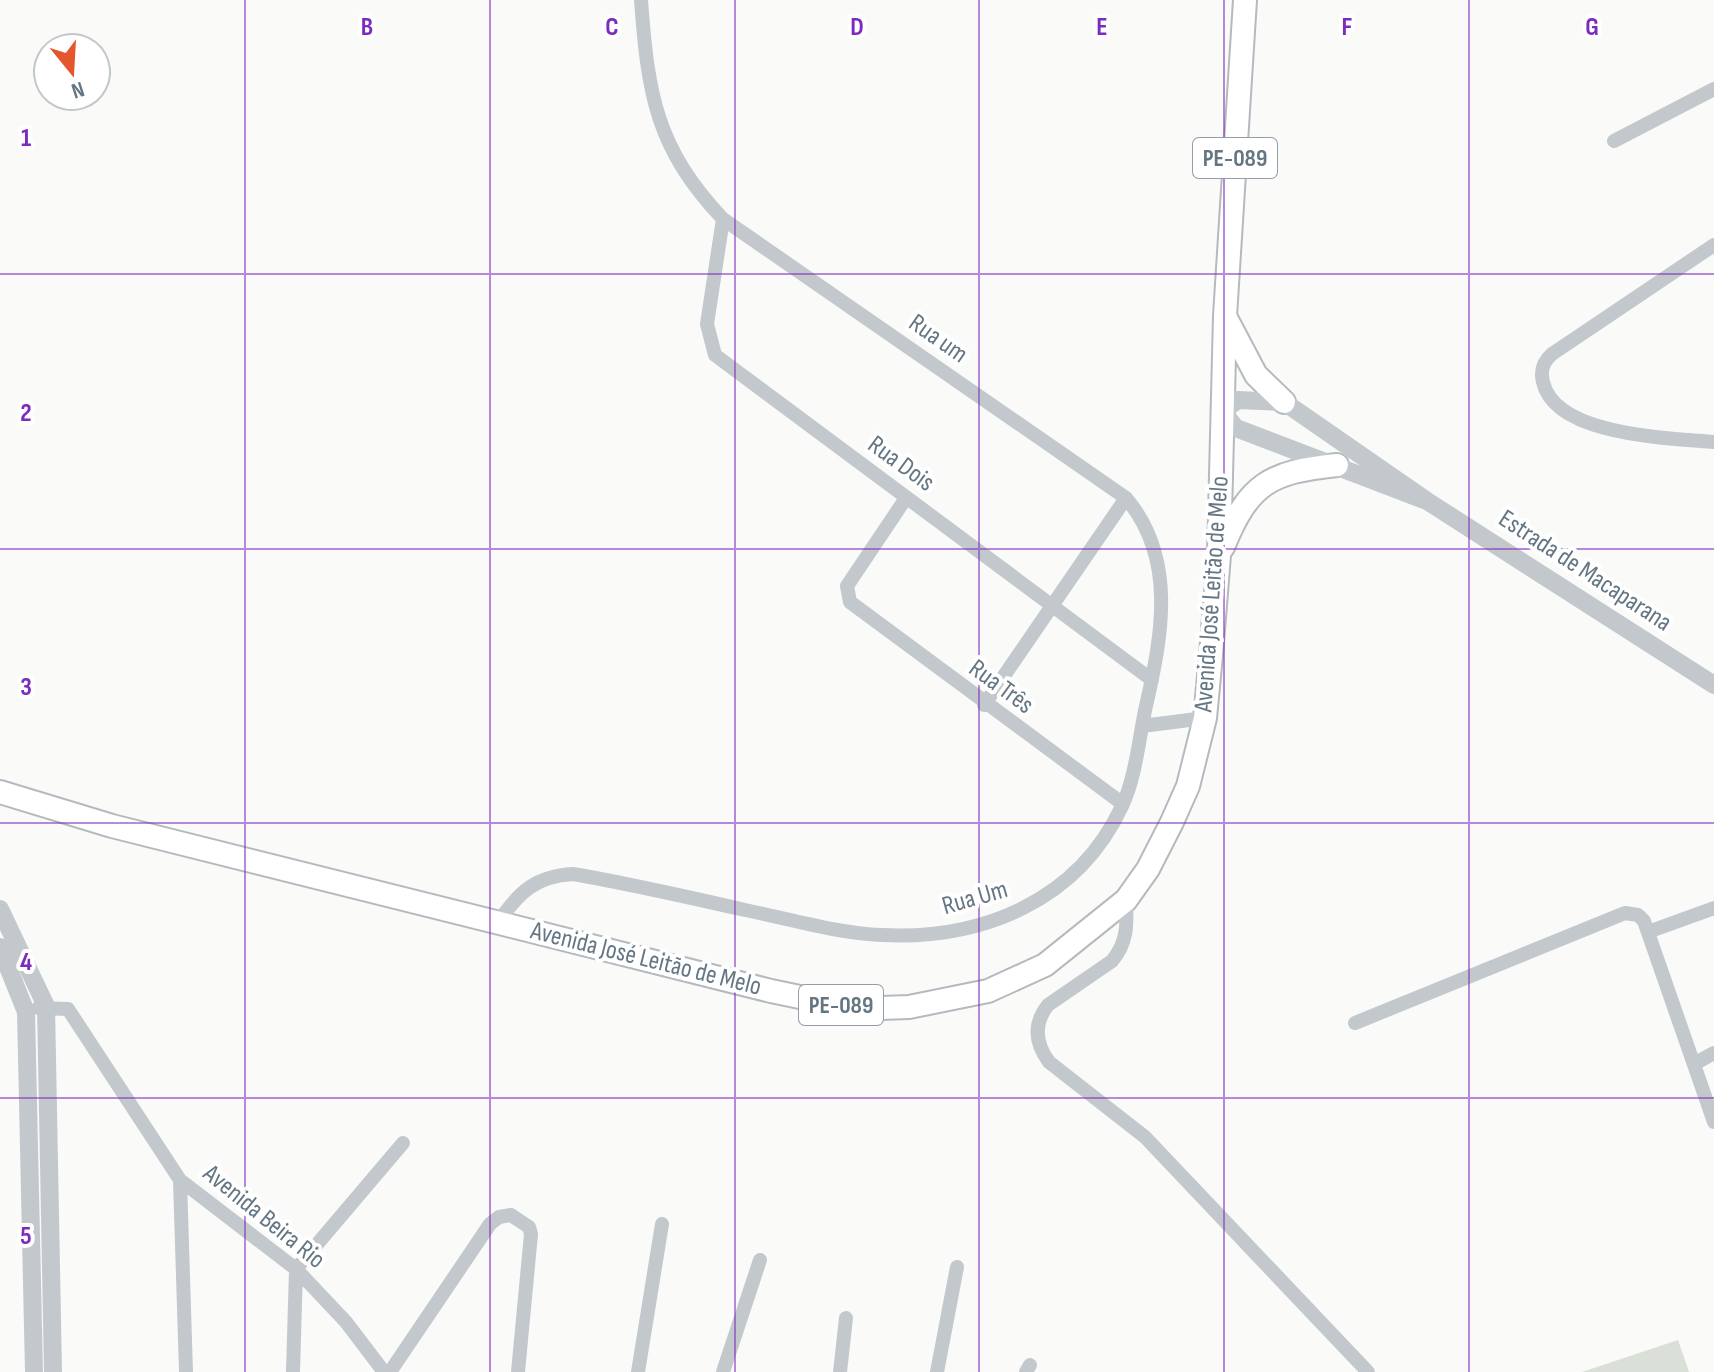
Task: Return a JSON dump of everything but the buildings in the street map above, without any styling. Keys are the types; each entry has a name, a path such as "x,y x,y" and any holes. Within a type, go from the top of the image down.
{"main road":[{"name":"Avenida José Leitão de Melo","path":"0,792 112,826 771,991 843,1006 881,1008 954,999 988,991 1074,945 1126,900 1148,869 1188,786 1205,718 1219,555 1225,316 1245,0"},
{"path":"1225,316 1256,375 1284,402"},
{"path":"1219,555 1237,514 1259,487 1291,471 1337,465"}],"street":[{"name":"Rua um","path":"641,0 645,58 659,123 683,172 723,219 1126,498"},
{"path":"1614,141 1714,89"},
{"name":"Rua Dois","path":"723,219 707,324 712,350 721,361 1152,680"},
{"path":"1714,245 1552,354 1543,370 1546,393 1573,417 1601,427 1714,442"},
{"path":"1222,411 1238,400 1284,402"},
{"name":"Estrada de Macaparana","path":"1284,402 1427,501 1714,684"},
{"name":"Estrada de Macaparana","path":"1222,411 1236,428 1427,501"},
{"name":"Rua Três","path":"906,498 847,586 853,606 1123,804"},
{"path":"984,705 1126,498"},
{"name":"Rua Um","path":"499,921 518,894 528,887 546,878 573,874 832,929 880,935 945,933 1017,912 1045,897 1092,853 1123,804 1152,680 1161,632 1161,585 1145,524 1126,498"},
{"path":"1142,726 1205,718"},
{"path":"1126,900 1127,924 1120,951 1048,1005 1037,1022 1041,1051 1049,1062 1145,1137 1368,1372"},
{"path":"1646,927 1714,908"},
{"path":"0,909 5,941 26,1012 42,1312 53,1372"},
{"path":"1355,1023 1625,913 1638,915 1646,927 1714,1122"},
{"path":"5,941 46,1006 42,1312 34,1372"},
{"path":"26,1012 46,1006"},
{"name":"Avenida Beira Rio","path":"46,1006 68,1009 180,1180 296,1269 346,1322 382,1370"},
{"path":"1694,1064 1714,1053"},
{"path":"293,1372 296,1269 403,1143"},
{"path":"180,1180 186,1372"},
{"path":"382,1370 490,1224 499,1217 511,1215 529,1227 531,1234 518,1372"},
{"path":"638,1372 662,1224"},
{"path":"723,1372 760,1260"},
{"path":"937,1372 957,1267"},
{"path":"840,1372 846,1318"}],"shaded area":[{"path":"1678,1340 1689,1372 1582,1372"}]}
